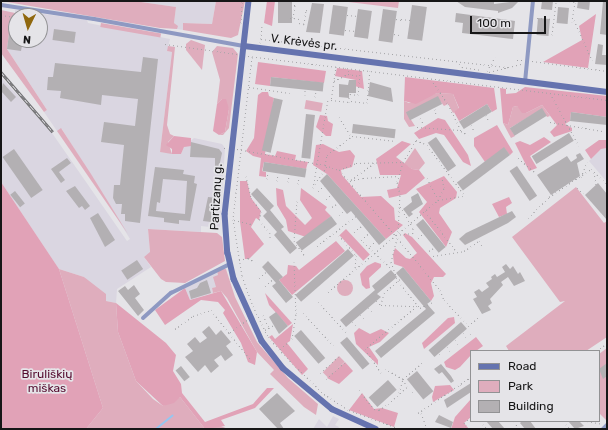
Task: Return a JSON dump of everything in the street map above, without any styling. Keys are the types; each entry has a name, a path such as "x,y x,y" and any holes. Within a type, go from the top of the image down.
{"street":[{"name":"Partizanų g.","path":"249,1 225,214 230,264 249,318 262,341 299,384 332,409 376,429"},
{"path":"525,82 525,61 533,1"},
{"name":"V. Krėvės pr.","path":"1,5 94,19 259,49 607,92"},
{"path":"142,318 172,293 230,264"},
{"path":"603,429 607,425"}],"path":[{"path":"241,23 242,1"},
{"path":"552,35 556,1"},
{"path":"571,1 575,2 572,22"},
{"path":"291,4 295,5 293,18"},
{"path":"304,24 306,10 309,11"},
{"path":"347,15 358,16"},
{"path":"531,17 554,20"},
{"path":"290,18 299,19"},
{"path":"396,19 410,20"},
{"path":"574,20 592,60"},
{"path":"299,24 307,25"},
{"path":"258,57 262,25"},
{"path":"345,30 356,31"},
{"path":"394,34 399,35"},
{"path":"261,39 508,67"},
{"path":"165,44 237,54"},
{"path":"400,429 349,410 305,377 279,350 265,330 250,299 238,260 233,220 252,57 370,70 607,100"},
{"path":"486,72 492,65 495,57"},
{"path":"456,60 462,67 486,72 522,64 525,61 607,71"},
{"path":"336,66 331,100 349,102 351,94 358,95 360,69"},
{"path":"345,67 351,75"},
{"path":"351,101 366,103 370,70"},
{"path":"334,81 351,75 360,76"},
{"path":"431,78 448,104 461,130 468,135"},
{"path":"248,87 290,93"},
{"path":"305,90 305,95"},
{"path":"315,97 316,91"},
{"path":"550,93 565,124 579,146"},
{"path":"314,188 328,99"},
{"path":"435,109 436,115"},
{"path":"486,115 489,122"},
{"path":"339,118 352,136 396,141"},
{"path":"420,118 423,123"},
{"path":"550,122 602,131"},
{"path":"471,125 474,131"},
{"path":"417,127 461,130"},
{"path":"314,185 326,166 327,155 352,136"},
{"path":"395,235 413,233 400,206 396,187 403,162 416,140 427,145 464,196 438,200"},
{"path":"224,148 317,164 339,170 398,238 440,290 444,300 466,323"},
{"path":"518,158 536,173"},
{"path":"350,181 377,162"},
{"path":"339,170 356,163 403,162"},
{"path":"581,177 587,162"},
{"path":"528,218 550,197 591,169 607,184"},
{"path":"267,180 268,172"},
{"path":"594,172 596,185"},
{"path":"277,181 278,174"},
{"path":"246,176 251,198 261,211 259,220 270,232 270,240"},
{"path":"288,182 289,176"},
{"path":"350,181 363,178 399,176"},
{"path":"298,184 299,177"},
{"path":"427,178 438,200"},
{"path":"328,292 438,200 444,188 442,178"},
{"path":"318,191 324,186"},
{"path":"577,188 583,193"},
{"path":"326,199 331,195"},
{"path":"297,201 294,241 305,256"},
{"path":"332,207 338,203"},
{"path":"398,232 400,206"},
{"path":"339,215 344,210"},
{"path":"425,210 447,236 456,252"},
{"path":"317,246 356,216"},
{"path":"233,220 252,224"},
{"path":"354,232 363,225"},
{"path":"336,231 356,255 355,268"},
{"path":"361,240 369,233"},
{"path":"418,238 424,233"},
{"path":"392,268 392,255 398,238"},
{"path":"477,238 483,247"},
{"path":"369,246 376,241"},
{"path":"433,256 456,252 479,241"},
{"path":"363,242 392,268 398,281 417,306"},
{"path":"469,242 471,246"},
{"path":"429,251 434,247"},
{"path":"238,260 248,258 255,262"},
{"path":"292,339 296,314 294,262"},
{"path":"259,278 266,272"},
{"path":"265,286 272,279"},
{"path":"381,305 384,292 400,279"},
{"path":"376,301 381,305 417,306 420,308 433,302"},
{"path":"318,302 347,333"},
{"path":"381,372 365,349 421,304"},
{"path":"368,308 372,312"},
{"path":"175,329 193,316 211,310 252,361"},
{"path":"303,313 333,345"},
{"path":"263,315 269,328"},
{"path":"360,315 364,319"},
{"path":"468,326 479,317"},
{"path":"226,336 249,318"},
{"path":"352,322 356,326"},
{"path":"265,330 274,325"},
{"path":"470,334 473,331"},
{"path":"463,333 466,337"},
{"path":"455,340 458,344"},
{"path":"279,350 287,343"},
{"path":"598,350 607,343"},
{"path":"447,347 450,351"},
{"path":"320,373 341,354"},
{"path":"439,354 442,357"},
{"path":"326,379 347,360"},
{"path":"399,394 403,379 422,363"},
{"path":"359,390 374,409 378,410 390,402 407,387 403,379 386,369"},
{"path":"418,413 468,379 470,382"},
{"path":"421,412 427,429"},
{"path":"469,429 464,423 470,418"},
{"path":"592,422 607,425"},
{"path":"565,423 570,429"}],"shaded area":[{"path":"134,1 216,1 212,24 183,23 183,30 177,29 177,26 174,23 176,7"},
{"path":"48,15 87,20 88,23 170,39 167,51 172,52 160,152 181,154 184,147 194,138 222,144 225,148 220,228 201,226 201,232 148,229 150,253 144,257 151,267 117,289 116,303 106,301 84,277 59,269 1,182 1,77 52,133 127,241 130,239 62,129 57,131 44,112 47,110 7,49 8,41 8,48 48,48"},
{"path":"607,148 607,182 589,161 601,149"},
{"path":"217,271 218,275 216,287 212,288 213,293 190,300 185,288"},
{"path":"333,416 339,419 335,425 339,427 338,429 313,429 319,419 327,427"}],"green space":[{"path":"1,1 134,1 176,7 174,23 178,26 177,29 160,28"},
{"path":"216,1 245,1 238,35 231,38 183,30 183,23 212,24"},
{"path":"267,1 275,1 272,26 264,23"},
{"path":"340,1 399,1 398,8"},
{"path":"1,10 8,12 7,49 47,110 44,112 1,53"},
{"path":"596,14 588,68 543,62 582,40 579,26"},
{"path":"101,23 161,34 160,38 100,27"},
{"path":"191,40 205,45 202,70 186,50 186,44"},
{"path":"168,46 175,47 167,125 170,134 174,136 168,142 172,154 160,152 172,52 167,51"},
{"path":"217,46 233,48 238,54 229,128 223,135 219,135 225,132 229,109 222,99 217,104 220,80 212,52"},
{"path":"258,62 326,71 324,83 271,77 270,86 255,84"},
{"path":"337,68 362,71 364,89 355,86 356,80 335,76"},
{"path":"405,77 494,88 497,109 492,112 487,104 459,121 454,112 459,108 453,94 437,93 416,104 404,101"},
{"path":"525,87 607,96 607,117 571,112 570,121 565,124 572,128 572,131 554,137 550,132 557,125 542,105 526,113 522,113 517,106 513,107 508,125 503,123 500,88 506,89 506,94 516,93"},
{"path":"262,92 268,92 269,96 274,98 265,154 275,156 277,151 296,155 295,160 308,162 306,169 264,162 262,171 266,172 266,177 259,176 261,158 253,156 246,151 254,138 258,95"},
{"path":"437,93 453,94 459,109 453,113 448,104 444,106 437,97 408,115 415,126 409,127 404,119 404,101 409,103"},
{"path":"222,99 226,99 229,109 225,132 219,135 213,131 217,104"},
{"path":"306,100 323,103 321,112 304,109"},
{"path":"542,105 550,116 547,117 542,109 510,128 515,136 511,138 503,123 508,125 513,107 517,106 526,113"},
{"path":"320,115 327,116 328,121 333,124 331,136 326,136 316,127"},
{"path":"438,118 445,120 468,155 471,166 463,162 444,135 436,133 419,139 414,133"},
{"path":"497,125 513,152 510,155 504,148 485,162 474,146 474,138"},
{"path":"61,128 91,174 128,234 57,131"},
{"path":"174,136 191,138 191,146 184,147 181,154 172,154 172,149 166,145"},
{"path":"544,137 551,142 530,156 537,168 529,171 515,143 520,141 530,145"},
{"path":"599,140 607,140 607,148 601,149 591,159 585,150"},
{"path":"402,141 411,144 396,157 412,169 419,170 425,178 406,194 389,198 387,190 397,188 401,175 380,175 376,159"},
{"path":"323,144 339,152 350,150 355,156 352,167 341,170 342,175 361,197 381,196 394,208 395,220 403,225 386,239 327,174 313,165 316,145"},
{"path":"415,148 425,163 419,170 412,169 404,164"},
{"path":"444,176 457,192 456,198 440,208 439,213 452,232 446,247 419,212 427,202 416,189"},
{"path":"240,181 247,181 251,198 261,211 259,220 256,218 251,227 264,244 249,259 245,259 240,222"},
{"name":"Biruliškių miškas","path":"1,182 59,269 103,408 86,429 1,429"},
{"path":"576,187 604,223 607,221 607,337 588,350 508,350 506,346 565,301 560,302 512,237"},
{"path":"276,188 283,190 286,206 305,225 312,218 300,200 301,188 327,207 325,210 331,216 306,237 288,231 286,220 277,205"},
{"path":"509,197 512,203 506,207 507,214 499,217 492,204"},
{"path":"148,229 217,233 222,237 225,261 185,283 166,282 161,279 144,257 150,252"},
{"path":"346,229 370,255 363,261 339,235"},
{"path":"405,233 412,237 446,274 443,277 434,277 431,283 434,296 431,301 403,267 394,264 393,255 395,248 406,258 410,259 417,253 403,235"},
{"path":"336,241 345,251 292,295 279,280 287,274 288,265 296,266 299,270"},
{"path":"375,262 381,264 381,267 369,278 370,288 366,289 362,285 360,274 367,266"},
{"path":"223,268 226,269 235,297 257,342 288,378 318,404 316,415 304,407 270,374 274,370 257,352 227,298 221,291 213,293 212,288 216,287 213,277 218,275 217,271"},
{"path":"59,269 84,277 106,294 106,301 116,303 118,332 136,381 153,399 163,406 180,397 205,429 86,429 103,408"},
{"path":"345,280 352,285 353,288 348,295 345,296 338,291 337,288 342,281"},
{"path":"185,288 190,300 221,291 257,352 255,365 248,362 241,343 223,313 225,310 218,302 201,300 165,325 155,310"},
{"path":"265,293 292,323 288,326 269,305"},
{"path":"116,303 166,343 176,355 173,371 181,384 182,393 205,422 253,404 267,388 274,388 255,408 221,420 225,426 205,429 180,397 174,403 163,406 136,381 118,332"},
{"path":"454,317 455,323 424,349 422,343 448,318"},
{"path":"293,324 290,341 287,343 308,369 302,375 269,337 272,335 275,339"},
{"path":"359,328 370,334 381,329 389,333 380,342 369,347 378,360 378,365 356,344 354,333"},
{"path":"476,337 483,346 477,350 470,350 470,356 455,370 446,367 444,362"},
{"path":"607,348 606,420 600,414 600,353"},
{"path":"339,356 345,362 328,378 323,372"},
{"path":"345,362 353,371 339,384 327,378"},
{"path":"450,385 454,390 433,402 432,397 435,386"},
{"path":"362,393 374,409 382,408 398,413 394,427 349,410"},
{"path":"470,400 470,418 464,423 469,429 451,429 455,417"},
{"path":"218,425 228,429 205,429"}],"building":[{"path":"278,1 292,1 292,23 278,23"},
{"path":"456,1 494,1 494,4 519,1 512,8 498,13 498,11 465,7"},
{"path":"542,1 553,1 552,10 541,9"},
{"path":"578,1 590,1 589,10 577,8"},
{"path":"603,1 607,1 607,35 600,34"},
{"path":"312,3 324,4 320,33 306,32"},
{"path":"333,5 348,7 344,36 329,34"},
{"path":"412,5 427,7 422,41 407,39"},
{"path":"558,7 569,8 568,24 557,23"},
{"path":"358,9 372,11 368,39 354,37"},
{"path":"383,9 397,11 392,43 379,41"},
{"path":"456,13 515,21 513,39 462,33 463,23 455,22"},
{"path":"538,18 550,19 548,36 537,35"},
{"path":"54,29 76,32 74,43 52,40"},
{"path":"8,41 8,48 22,48 21,51 7,49"},
{"path":"598,44 603,45 602,55 607,55 607,65 595,64"},
{"path":"143,57 158,59 140,223 125,221 125,214 121,214 122,204 116,204 113,198 114,185 120,185 124,145 101,142 104,122 135,126 138,99 102,95 101,105 60,98 61,91 47,90 48,77 53,77 55,63 141,72"},
{"path":"271,77 324,83 323,91 270,86"},
{"path":"349,80 356,80 356,93 349,93 349,98 339,97 339,84 348,85"},
{"path":"370,82 391,88 393,102 368,96"},
{"path":"3,83 16,97 11,102 1,91"},
{"path":"438,96 442,104 410,120 406,112"},
{"path":"274,98 283,100 271,153 262,151"},
{"path":"487,104 492,112 464,129 459,121"},
{"path":"542,108 547,116 515,136 510,128"},
{"path":"571,112 607,117 607,125 570,121"},
{"path":"306,114 315,115 310,159 301,158"},
{"path":"353,124 396,129 395,138 352,133"},
{"path":"569,133 574,141 536,164 532,156"},
{"path":"436,137 456,166 448,171 428,143"},
{"path":"191,142 219,149 222,153 219,167 215,166 215,158 190,157"},
{"path":"504,147 510,155 463,190 457,183"},
{"path":"14,149 43,190 31,198 3,157"},
{"path":"580,153 584,159 577,163 580,176 551,195 537,175 567,156 571,162 577,158 576,155"},
{"path":"67,158 71,163 59,172 65,180 61,183 51,169"},
{"path":"264,162 306,169 305,178 263,171"},
{"path":"517,166 537,196 530,201 510,171"},
{"path":"155,167 184,170 183,174 195,176 194,183 197,184 190,221 179,220 179,224 164,222 164,218 148,216","holes":["163,179 187,181 185,214 156,211 157,202 160,203"]},
{"path":"327,174 386,239 379,245 351,211 347,214 320,181"},
{"path":"598,183 607,194 607,220 585,195"},
{"path":"75,186 90,206 85,210 82,206 79,208 66,191"},
{"path":"257,188 274,206 270,210 284,227 281,229 297,248 290,254 274,235 277,232 263,216 267,212 251,194"},
{"path":"15,191 25,204 20,207 10,195"},
{"path":"418,193 423,204 411,212 413,214 409,217 403,209 412,202 411,197"},
{"path":"208,197 218,198 217,203 214,203 211,222 203,221"},
{"path":"512,211 516,217 508,223 465,245 459,239 466,233"},
{"path":"98,213 115,240 105,247 90,218"},
{"path":"331,216 337,224 302,250 296,242"},
{"path":"423,219 446,247 439,253 416,225"},
{"path":"348,249 354,256 301,302 295,295"},
{"path":"137,260 143,269 127,280 121,271"},
{"path":"268,261 283,277 279,280 293,297 286,303 272,286 276,283 262,267"},
{"path":"506,264 510,269 513,266 518,274 520,272 525,281 514,286 508,277 501,282 503,285 490,299 492,303 488,306 491,310 482,314 473,299 477,297 474,292 479,289 482,292 489,287 486,283 492,279 491,277 495,274 497,277 505,272 502,267"},
{"path":"403,267 431,301 427,304 435,313 381,358 375,351 426,309 396,273"},
{"path":"391,270 397,277 377,294 381,297 346,327 340,320 375,290 372,286"},
{"path":"207,280 211,293 191,299 189,291 197,288 200,283"},
{"path":"134,285 140,294 135,298 144,310 138,316 118,291 125,286 128,290"},
{"path":"276,312 288,326 279,334 269,317"},
{"path":"461,322 467,329 434,357 429,350"},
{"path":"209,326 216,335 221,330 231,342 226,346 233,355 225,361 221,355 214,360 219,366 211,373 205,365 198,372 185,357 193,351 187,344 195,337 200,343 207,338 202,332"},
{"path":"301,330 325,358 318,364 294,336"},
{"path":"347,337 369,364 363,370 340,343"},
{"path":"607,363 607,376 603,379 600,372 600,368"},
{"path":"441,364 454,381 451,383 442,372 439,374 434,369"},
{"path":"181,366 190,377 184,381 176,370"},
{"path":"417,371 433,391 423,399 407,379"},
{"path":"388,380 397,390 377,407 369,397"},
{"path":"470,384 470,393 447,408 444,400"},
{"path":"277,393 295,411 280,423 284,429 278,429 259,409"},
{"path":"439,415 453,422 451,428 435,422"},
{"path":"487,422 499,422 505,429 493,429"},
{"path":"531,422 536,429 525,429 520,423"},
{"path":"569,422 580,422 584,426 575,429"}],"waterway":[{"path":"156,429 172,416"}],"railway":[{"path":"1,72 53,132"}]}
